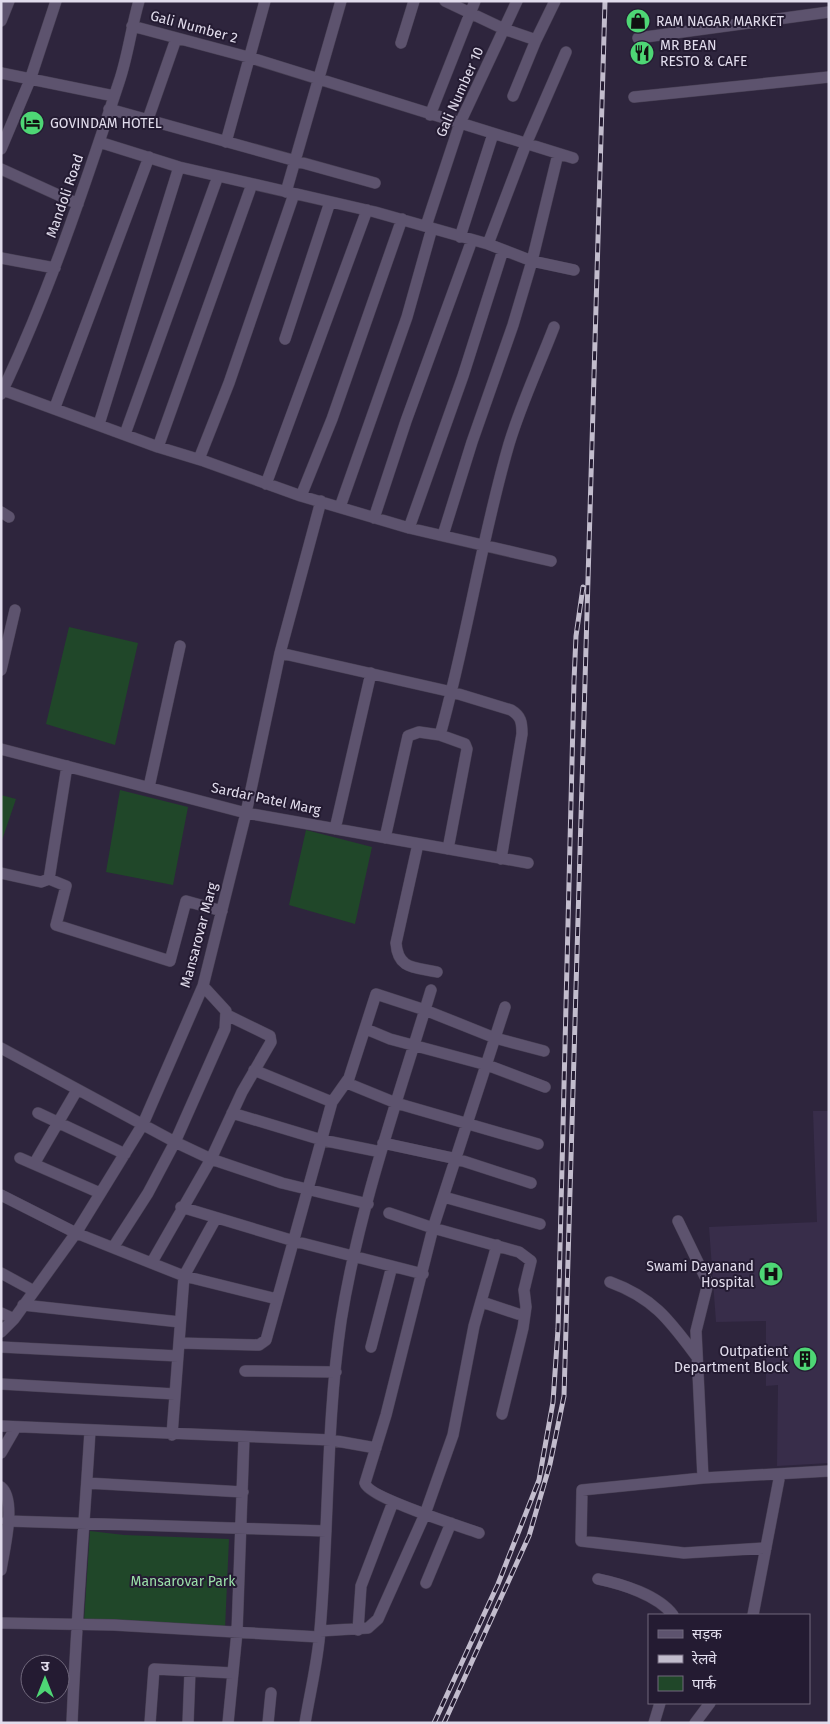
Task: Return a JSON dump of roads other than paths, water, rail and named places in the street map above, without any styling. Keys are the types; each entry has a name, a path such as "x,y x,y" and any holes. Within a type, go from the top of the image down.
{"street":[{"path":"1,21 9,1"},
{"path":"1,149 30,80 56,1"},
{"name":"Mandoli Road","path":"2,392 5,376 55,268 100,142 109,109 120,81 139,1"},
{"path":"226,142 265,1"},
{"path":"199,459 230,383 290,193 295,161 317,78 342,1"},
{"path":"401,43 414,1"},
{"path":"445,1 473,6 504,29 536,40"},
{"name":"Gali Number 10","path":"340,507 407,317 429,227 460,123 517,1"},
{"path":"513,96 536,40 555,1"},
{"path":"430,115 473,6"},
{"path":"638,38 829,12"},
{"name":"Gali Number 2","path":"132,26 248,57 573,158"},
{"path":"148,119 176,39"},
{"path":"488,244 526,144 566,52"},
{"path":"1,73 114,96"},
{"path":"634,97 829,77"},
{"path":"109,109 374,183"},
{"path":"374,518 466,239 493,134"},
{"path":"100,142 218,176 402,219 488,244 532,261 574,270"},
{"path":"443,535 532,261 558,154"},
{"path":"55,407 149,157"},
{"path":"99,424 179,166"},
{"path":"1,169 78,204"},
{"path":"124,434 218,176"},
{"path":"158,447 252,184"},
{"path":"285,339 330,202"},
{"path":"266,484 367,210"},
{"path":"301,496 332,419 402,219"},
{"path":"409,528 463,376 503,250"},
{"path":"1,258 55,268"},
{"path":"440,735 452,692 483,545 510,443 554,327"},
{"path":"2,392 55,407 158,447 199,459 301,496 409,528 550,561"},
{"name":"Mansarovar Marg","path":"1,1332 14,1320 76,1233 143,1124 203,986 246,813 280,653 321,501"},
{"path":"1,670 15,610"},
{"path":"149,788 180,646"},
{"path":"280,653 452,692 511,710 518,715 522,723 502,859"},
{"path":"335,829 371,673"},
{"path":"385,838 408,736 419,732 440,735 459,740 465,744 467,750 448,849"},
{"name":"Sardar Patel Marg","path":"1,749 246,813 528,863"},
{"path":"49,879 67,766"},
{"path":"418,844 396,943 397,956 402,963 410,967 437,972"},
{"path":"1,873 41,882 49,879 66,886 56,925 170,961 186,901 222,911"},
{"path":"152,1262 181,1207 211,1159 254,1070 272,1042 272,1038 227,1015 203,986"},
{"path":"306,1723 320,1634 331,1440 342,1319 355,1256 382,1148 416,1044 431,990"},
{"path":"179,1343 263,1344 267,1338 332,1102 347,1083 376,994 425,1010 495,1038 544,1051"},
{"path":"479,1533 393,1502 365,1486 423,1274 433,1228 457,1160 505,1007"},
{"path":"114,1246 148,1193 175,1142 226,1030 227,1015"},
{"path":"366,1029 390,1038 487,1065 545,1087"},
{"path":"1,1048 175,1142 211,1159 309,1190 368,1204"},
{"path":"254,1070 332,1102"},
{"path":"347,1083 396,1103 538,1144"},
{"path":"34,1164 77,1090"},
{"path":"38,1113 125,1154"},
{"path":"232,1113 322,1140 457,1160 531,1183"},
{"path":"20,1158 100,1193"},
{"path":"1,1195 76,1233 114,1246 184,1276 277,1299"},
{"path":"444,1198 540,1224"},
{"path":"181,1207 294,1240 423,1274"},
{"path":"389,1213 433,1228 518,1252 530,1261 525,1280 526,1307 523,1328 502,1414"},
{"path":"172,1435 184,1276 216,1218"},
{"path":"678,1221 708,1283 696,1331 703,1478"},
{"path":"1,1623 76,1624 320,1634 358,1630 374,1626 424,1514 453,1435 474,1326 497,1245"},
{"path":"371,1347 392,1266"},
{"path":"1,1273 34,1291"},
{"path":"610,1282 634,1290 664,1315 697,1357"},
{"path":"482,1302 518,1314"},
{"path":"23,1305 180,1322"},
{"path":"1,1313 14,1320"},
{"path":"1,1347 178,1356"},
{"path":"245,1371 336,1372"},
{"path":"1,1384 175,1394"},
{"path":"1,1426 172,1435 331,1440 376,1448"},
{"path":"1,1453 16,1427"},
{"path":"72,1723 76,1624 86,1524 90,1431"},
{"path":"228,1723 237,1632 244,1438"},
{"path":"766,1548 684,1553 581,1541 582,1490 703,1478 829,1472"},
{"path":"753,1614 780,1474"},
{"path":"87,1484 243,1492"},
{"path":"1,1487 8,1495 1,1570"},
{"path":"358,1630 361,1586 393,1502"},
{"path":"7,1521 326,1530"},
{"path":"426,1583 451,1523"},
{"path":"598,1579 635,1589 672,1614"},
{"path":"150,1723 154,1669 233,1673"},
{"path":"188,1723 190,1671"},
{"path":"268,1723 272,1693"},
{"path":"654,1723 660,1704"},
{"path":"695,1723 709,1704"}],"railway":[{"path":"444,1723 529,1536 550,1464 564,1396 605,1"},
{"path":"434,1723 498,1584 539,1480 553,1402 558,1329 574,681 576,636 583,587"}],"place":[{"name":"RAM NAGAR MARKET","path":"638,21"},
{"name":"MR BEAN RESTO & CAFE","path":"642,53"},
{"name":"GOVINDAM HOTEL","path":"32,123"},
{"name":"Swami Dayanand Hospital","path":"771,1274"},
{"name":"Outpatient Department Block","path":"805,1359"}],"park label":[{"name":"Mansarovar Park","path":"183,1581"}]}
